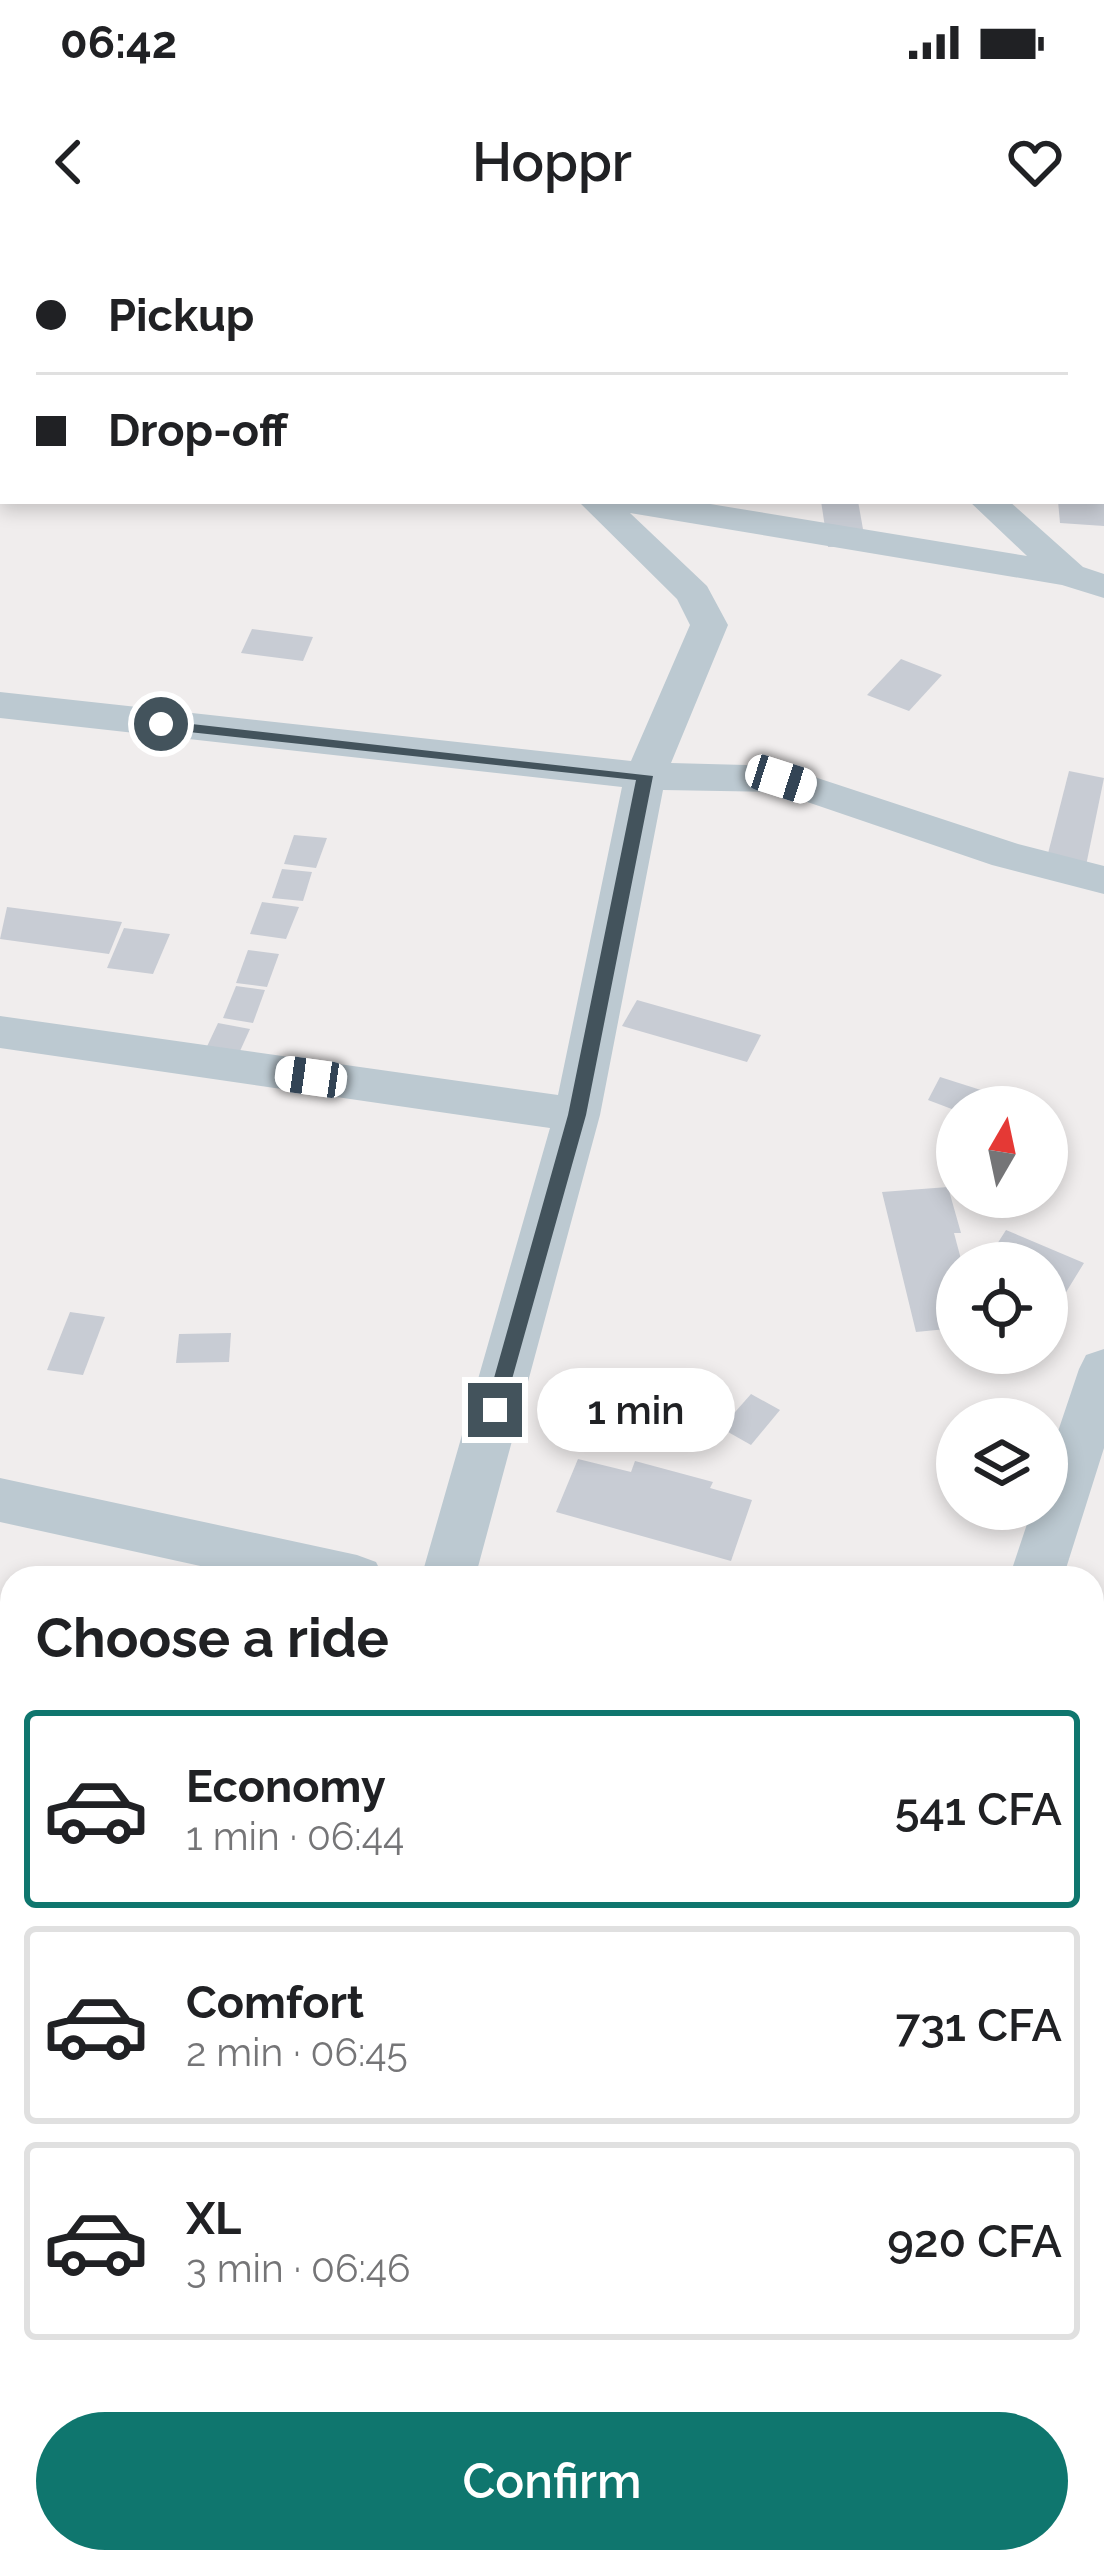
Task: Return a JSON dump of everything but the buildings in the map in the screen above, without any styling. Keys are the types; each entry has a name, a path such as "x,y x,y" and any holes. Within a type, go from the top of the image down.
{"street":[{"path":"451,1566 577,1115 645,776 709,625 693,594 599,504"},
{"path":"643,504 1087,581"},
{"path":"991,504 1087,581"},
{"path":"0,705 645,776 781,779 1007,855 1104,880"},
{"path":"0,1032 577,1115"},
{"path":"1040,1566 1104,1369"},
{"path":"0,1500 302,1566"}],"route":[{"path":"161,724 645,776 577,1115 495,1410"}]}
